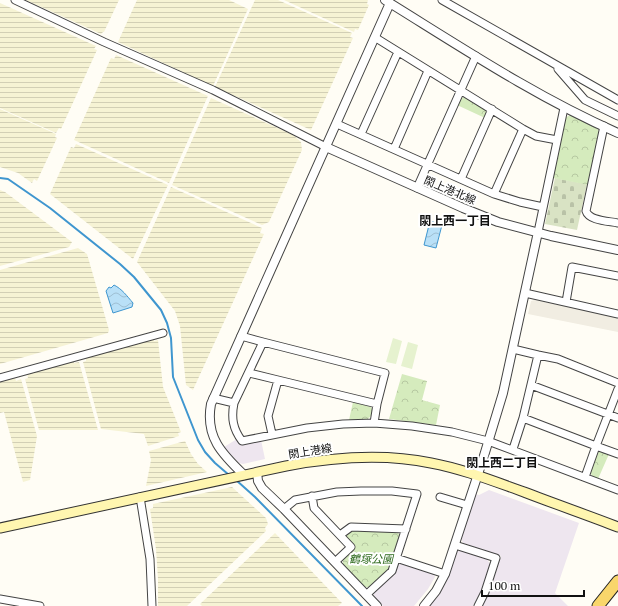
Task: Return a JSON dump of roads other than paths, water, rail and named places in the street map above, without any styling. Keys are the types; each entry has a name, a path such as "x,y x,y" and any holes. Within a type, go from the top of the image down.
{"main road":[{"name":"閖上港線","path":"0,528 256,472 331,459 368,457 430,462 477,475 618,527"},
{"path":"598,606 618,581"}],"street":[{"path":"15,0 108,44 213,90 326,147"},
{"path":"442,0 618,100"},
{"path":"237,477 221,452 212,434 209,414 213,398 376,38 388,2 564,108 618,133"},
{"path":"376,38 523,129 536,136 557,140"},
{"path":"361,134 398,52"},
{"path":"417,188 476,56"},
{"path":"554,64 585,100 618,116"},
{"path":"394,149 428,71"},
{"path":"424,606 436,591 445,574 503,393 564,108"},
{"path":"461,179 492,109"},
{"path":"337,124 494,194 543,207"},
{"path":"604,126 586,211 591,218 618,224"},
{"path":"494,194 523,129"},
{"name":"閖上港北線","path":"326,147 417,188 498,222 618,250"},
{"path":"566,302 572,267 618,276"},
{"path":"525,293 618,314"},
{"path":"0,378 164,333"},
{"path":"241,336 385,373 374,423"},
{"path":"263,342 234,403 232,422 242,441 307,428 343,424 374,423 412,426 488,441 513,449 618,490"},
{"path":"513,349 558,359 618,383"},
{"path":"513,449 523,418 538,354"},
{"path":"249,373 377,404"},
{"path":"272,434 268,416 278,380"},
{"path":"530,385 618,418"},
{"path":"585,477 618,389"},
{"path":"213,398 234,403"},
{"path":"523,418 618,454"},
{"path":"256,472 260,486 377,606"},
{"path":"284,509 295,500 337,492 392,491 417,494 392,571 366,595"},
{"path":"312,496 314,508 351,547 335,562"},
{"path":"440,496 467,505"},
{"path":"140,497 150,559 152,606"},
{"path":"340,535 351,527 406,529"},
{"path":"455,545 496,558 485,592 478,606"},
{"path":"396,558 445,574"},
{"path":"0,599 40,606"}],"water":[{"path":"430,221 442,225 436,248 424,245"},
{"path":"114,285 133,303 132,307 113,313 106,291 109,287 111,288"}],"waterway":[{"path":"0,178 8,179 50,208 120,264 134,277 161,310 167,323 171,338 173,377 198,440 205,452 229,475"},
{"path":"236,480 255,497 362,606"}],"district":[{"name":"閖上西一丁目","path":"455,221"},
{"name":"閖上西二丁目","path":"502,463"}],"park label":[{"name":"鶴塚公園","path":"371,559"}]}
